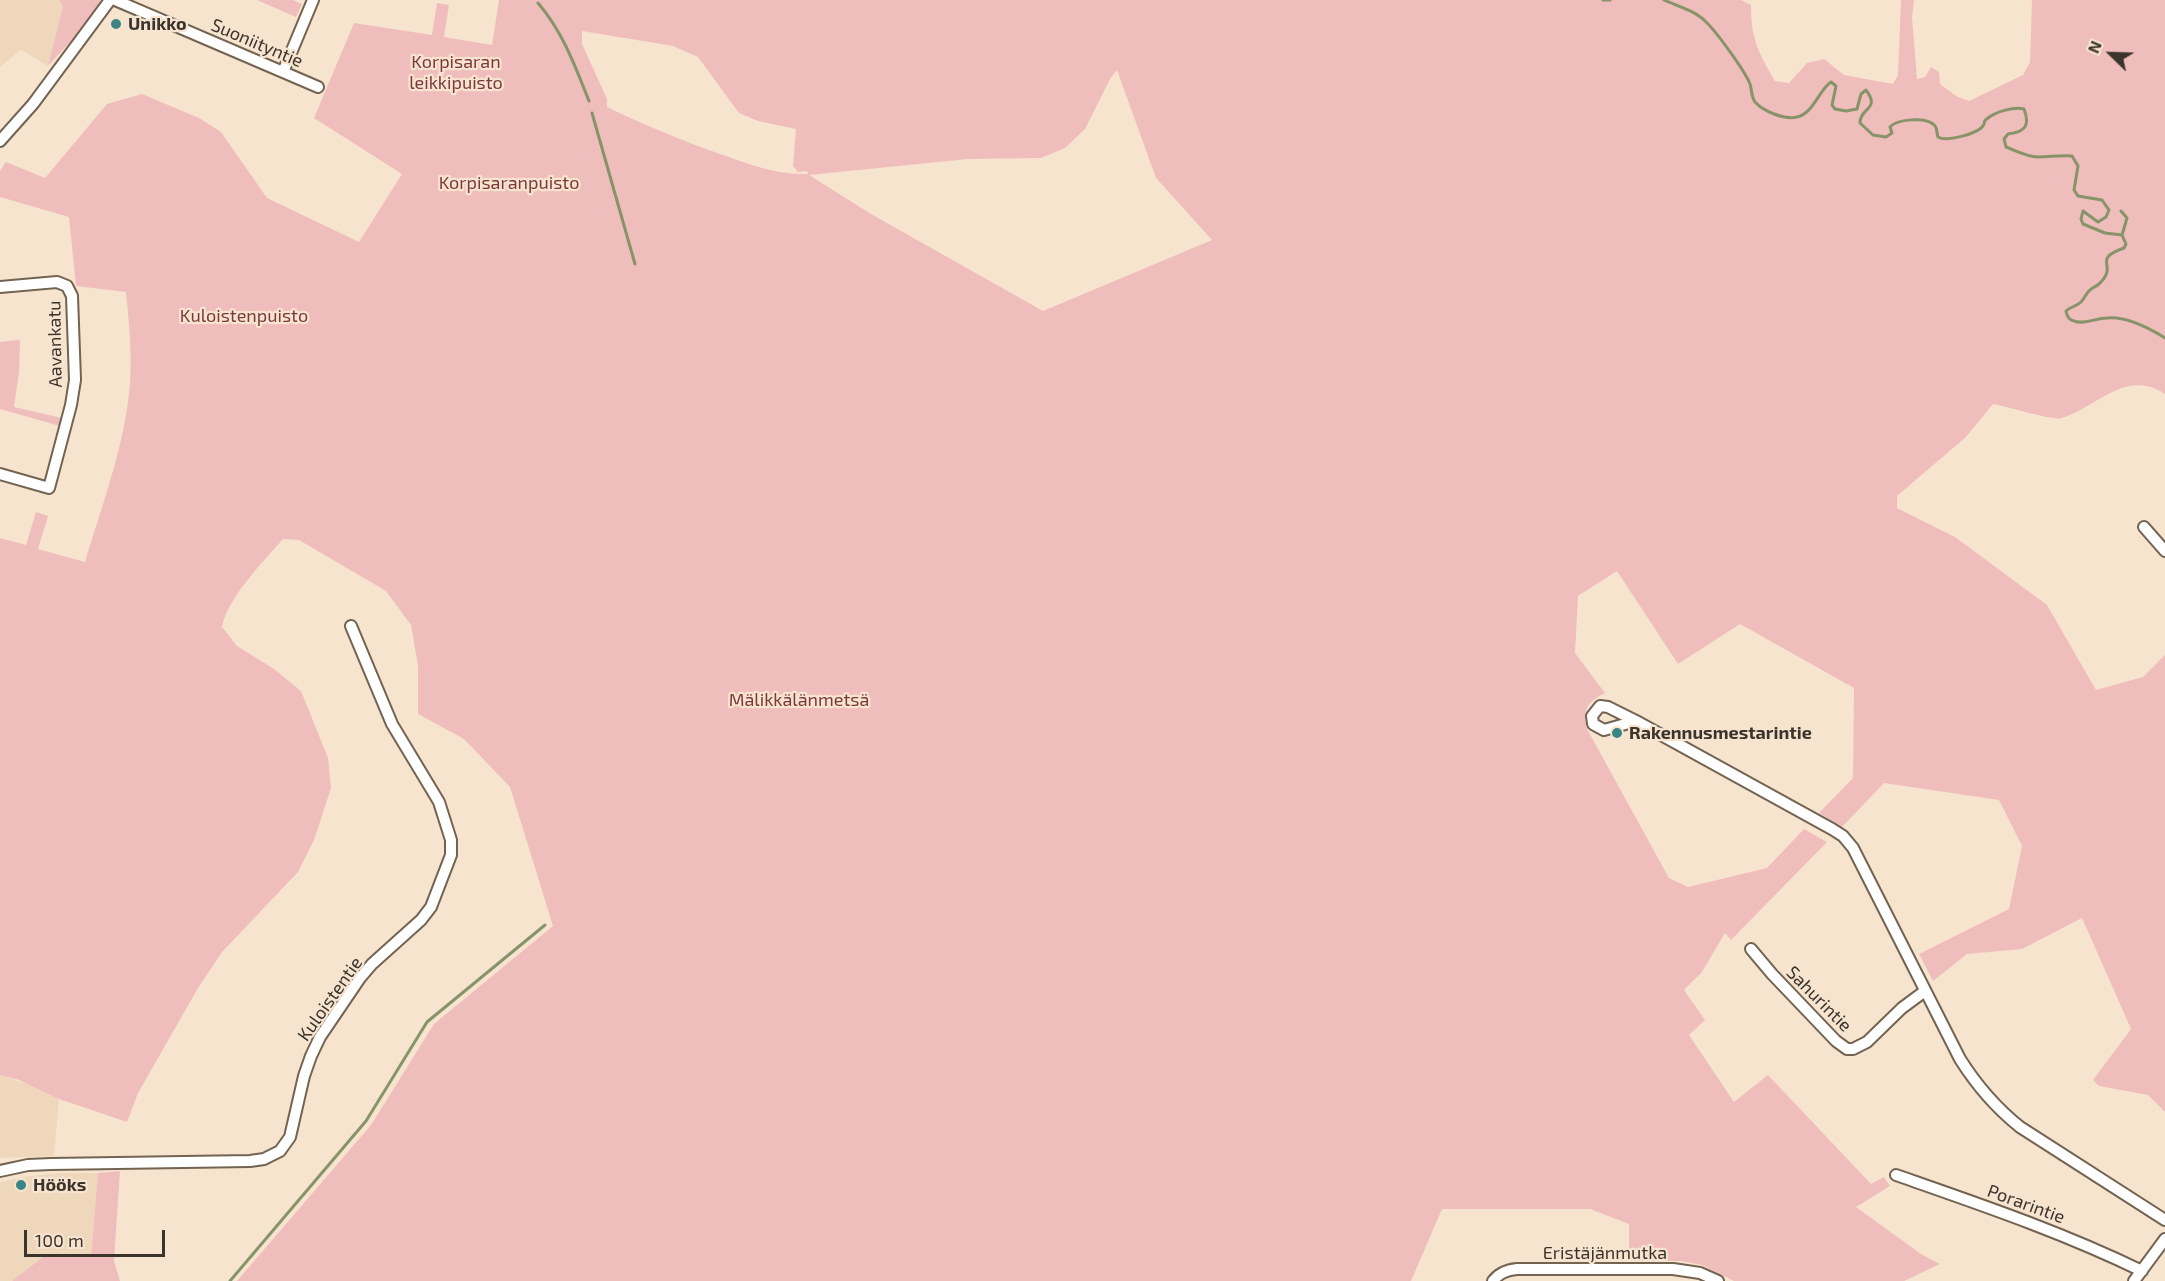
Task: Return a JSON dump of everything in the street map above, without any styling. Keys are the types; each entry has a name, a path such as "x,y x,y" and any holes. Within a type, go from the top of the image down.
{"street":[{"path":"0,141 33,104 110,0"},
{"name":"Suoniityntie","path":"116,0 318,87"},
{"path":"283,72 313,0"},
{"name":"Aavankatu","path":"0,287 57,282 67,286 72,296 75,355 75,380 71,405 49,488 0,474"},
{"path":"2144,527 2165,551"},
{"name":"Kuloistentie","path":"0,1171 28,1165 51,1164 250,1161 264,1159 280,1151 290,1137 304,1076 320,1037 360,978 372,964 421,920 431,907 452,855 451,840 439,802 392,724 351,626"},
{"path":"1636,721 1843,836 1853,848 1960,1059 1989,1100 2020,1127 2165,1220"},
{"name":"Sahurintie","path":"1751,949 1772,975 1828,1033 1847,1049 1853,1049 1867,1042 1902,1008 1925,991"},
{"name":"Porarintie","path":"1896,1175 2089,1245 2142,1271"},
{"path":"2134,1281 2165,1239"},
{"name":"Eristäjänmutka","path":"1493,1281 1498,1275 1508,1270 1673,1269 1700,1273 1718,1281"}],"shaded area":[{"path":"0,0 59,0 63,6 48,66 21,50 0,67"},
{"path":"0,1075 34,1086 59,1099 54,1156 0,1158"},
{"path":"61,1173 98,1173 91,1258 44,1256 12,1281 0,1281 0,1182"}],"green space":[{"path":"59,0 103,0 48,66 63,6"},
{"path":"257,0 293,0 302,4 296,17"},
{"name":"Mälikkälänmetsä","path":"499,0 1741,0 1751,5 1752,27 1757,45 1775,81 1789,83 1807,63 1824,59 1844,75 1893,84 1898,75 1901,0 1914,0 1912,17 1917,79 1925,77 1931,67 1939,72 1940,84 1956,96 1969,101 2023,75 2030,62 2032,0 2165,0 2165,394 2151,387 2137,385 2124,387 2062,418 1993,404 1966,437 1897,496 1897,508 1955,537 2047,605 2096,690 2143,677 2165,655 2165,1112 2148,1095 2099,1086 2093,1080 2131,1029 2082,918 2022,949 1967,954 1933,981 1919,954 2009,909 2022,846 1999,800 1884,783 1842,827 1819,813 1853,778 1854,688 1740,624 1678,664 1617,571 1578,596 1575,653 1605,693 1587,707 1585,716 1587,729 1669,878 1688,887 1767,868 1804,829 1827,842 1731,940 1725,933 1702,972 1684,990 1705,1020 1689,1035 1734,1102 1768,1075 1871,1184 1884,1177 1890,1186 1856,1207 1921,1254 1940,1264 1904,1281 1734,1281 1702,1265 1681,1261 1629,1261 1629,1224 1590,1209 1442,1209 1411,1281 237,1281 371,1125 434,1024 553,926 510,787 464,739 418,714 418,666 411,625 386,591 299,540 283,539 239,592 231,604 222,627 237,646 274,669 301,691 328,758 331,788 314,840 298,872 222,952 198,988 138,1093 127,1122 59,1099 19,1080 0,1075 0,538 26,545 36,512 48,516 38,549 85,562 112,475 123,430 131,361 126,292 76,286 69,217 0,197 0,171 6,162 45,178 107,104 142,94 199,118 221,132 267,198 359,242 402,174 314,118 354,23 432,35 437,3 449,5 444,37 492,45","holes":["582,31 673,46 698,57 739,113 758,121 796,129 793,166 798,172 807,171 808,174 764,169 679,138 607,107 607,99 582,44","1117,70 1156,178 1212,240 1043,311 871,214 809,175 968,159 1041,158 1065,148 1085,129 1110,79"]},
{"path":"20,340 19,372 14,407 62,418 60,426 0,409 0,342"},
{"path":"120,1171 114,1261 120,1281 12,1281 44,1256 91,1257 98,1173"}],"waterway":[{"path":"1603,0 1610,0"},
{"path":"1664,0 1701,17 1723,42 1742,70 1750,84 1755,102 1780,116 1792,118 1803,115 1831,82 1836,86 1832,105 1835,109 1846,111 1857,109 1861,94 1866,90 1871,105 1863,114 1860,123 1873,135 1886,137 1892,133 1890,127 1894,124 1924,120 1935,125 1938,137 1954,138 1980,129 1985,121 1995,114 2010,109 2024,109 2027,119 2025,127 2019,132 2008,134 2004,139 2006,147 2034,157 2072,156 2078,166 2074,190 2078,196 2102,200 2109,210 2106,217 2098,222 2083,211 2081,219 2083,224 2105,233 2122,235 2126,244 2124,248 2109,256 2106,276 2089,291 2081,302 2066,311 2068,317 2078,322 2103,318 2122,319 2145,327 2165,338"},
{"path":"538,3 555,26 589,101"},
{"path":"592,113 635,264"},
{"path":"2121,211 2127,218 2122,235"},
{"path":"230,1281 366,1121 427,1022 545,925"}],"place":[{"name":"Unikko","path":"116,24"},
{"name":"Rakennusmestarintie","path":"1617,733"},
{"name":"Hööks","path":"21,1185"}],"park label":[{"name":"Korpisaran leikkipuisto","path":"456,72"},
{"name":"Korpisaranpuisto","path":"509,183"},
{"name":"Kuloistenpuisto","path":"244,316"}]}
